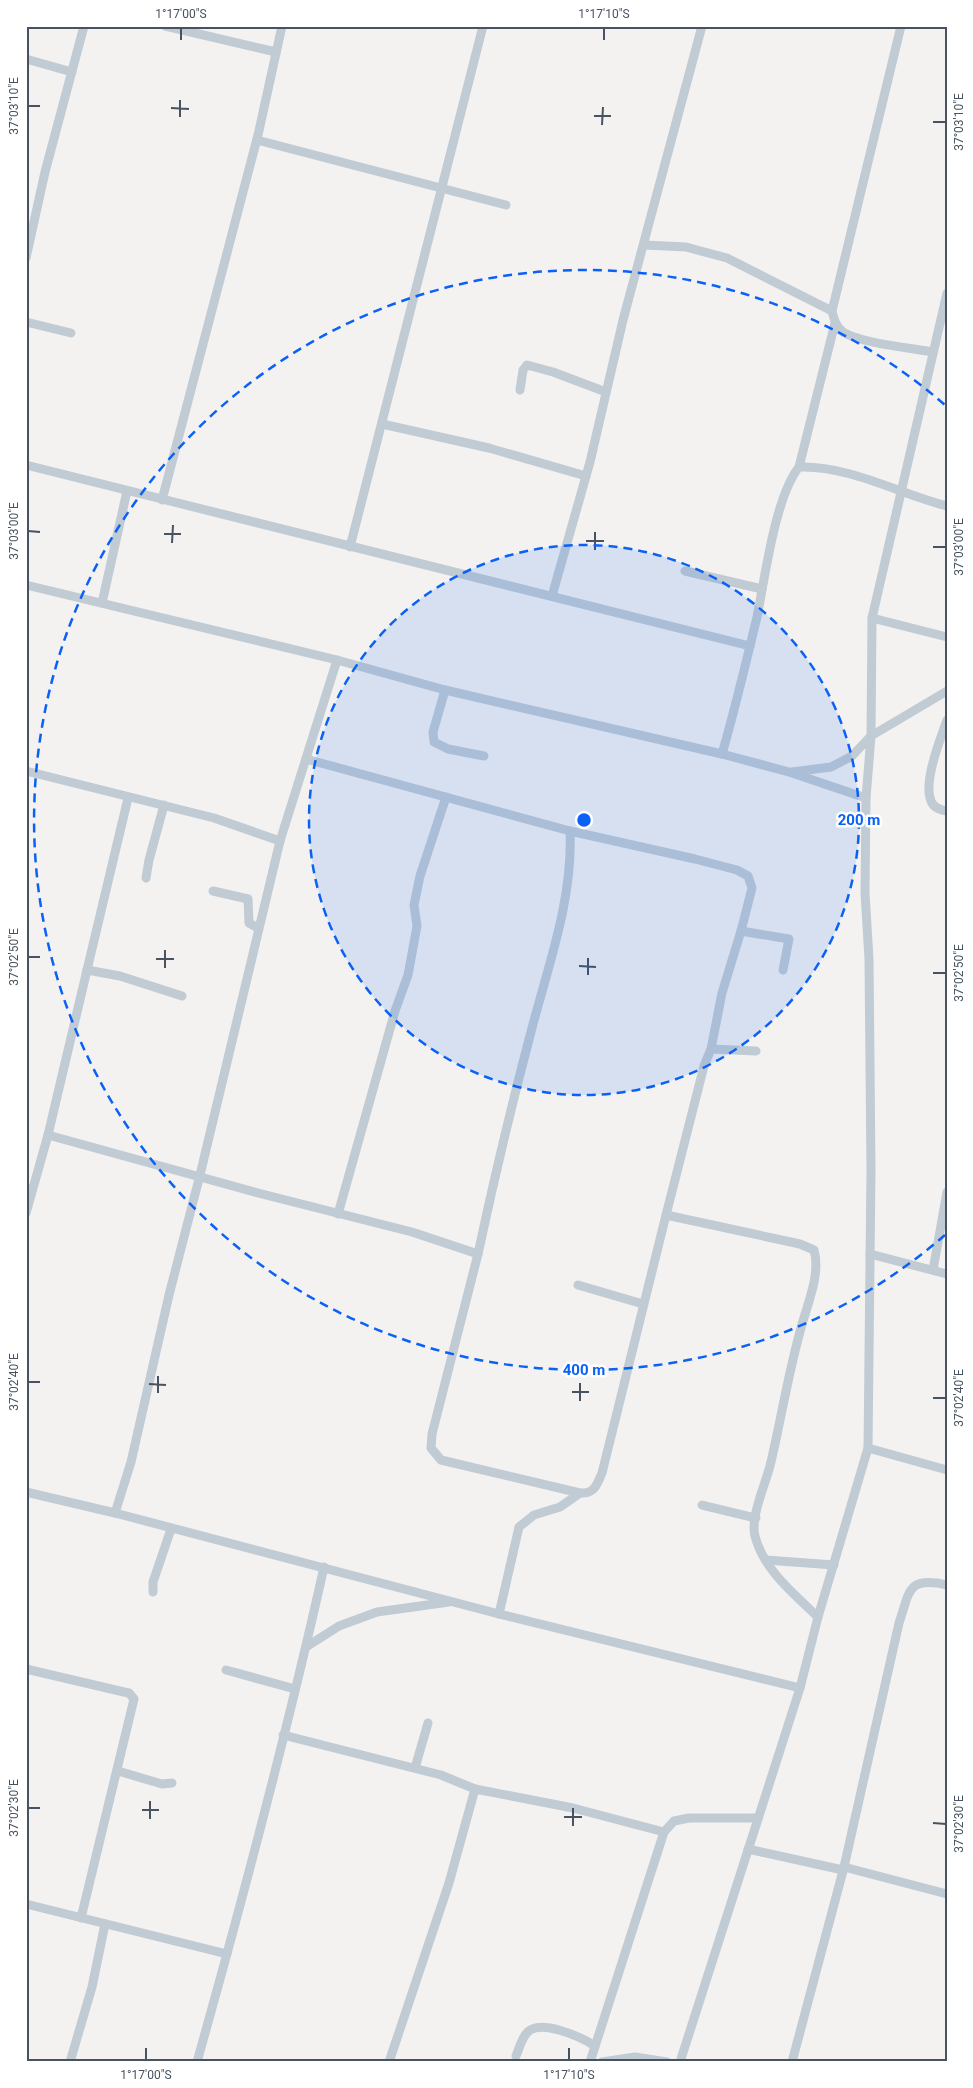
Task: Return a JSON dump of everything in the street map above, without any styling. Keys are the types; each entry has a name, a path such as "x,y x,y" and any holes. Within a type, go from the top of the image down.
{"street":[{"path":"26,258 30,224 84,26"},
{"path":"164,26 276,52"},
{"path":"162,500 257,140 282,26"},
{"path":"350,547 482,26"},
{"path":"552,596 586,476 623,320 702,26"},
{"path":"901,26 832,312 835,323 843,332 865,340 933,352"},
{"path":"26,59 72,72"},
{"path":"257,140 506,205"},
{"path":"644,245 686,247 727,258 832,312"},
{"path":"680,2062 800,1688 818,1617 868,1448 870,1254 869,959 865,925 866,798 871,736 872,618 947,293"},
{"path":"26,322 72,333"},
{"path":"722,754 750,646 778,514 793,474 798,467 835,323"},
{"path":"520,390 523,370 527,364 606,392"},
{"path":"382,424 489,448 586,476"},
{"path":"26,465 750,646"},
{"path":"798,467 809,466 857,477 947,506"},
{"path":"102,603 127,491"},
{"path":"685,571 762,590"},
{"path":"26,585 337,660 445,690 722,754 789,772 866,798"},
{"path":"872,618 947,637"},
{"path":"115,1513 131,1462 168,1294 200,1176 280,841 337,660"},
{"path":"445,690 433,732 434,742 448,749 484,756"},
{"path":"789,772 831,767 852,756 871,736 947,691"},
{"path":"947,720 929,788 931,802 935,807 947,812"},
{"path":"306,759 570,831 737,870 748,876 752,888 722,993 711,1048 704,1066 602,1473 595,1489 586,1494 457,1465 441,1460 431,1448 441,1398 478,1254 529,1038 567,896 570,873 570,831"},
{"path":"26,771 214,818 280,841"},
{"path":"338,1214 395,1011 408,975 417,926 414,905 420,876 446,797"},
{"path":"26,1213 48,1135 128,798"},
{"path":"146,878 148,860 164,805"},
{"path":"214,891 248,899 249,922 258,928"},
{"path":"741,931 790,939 783,970"},
{"path":"87,970 120,976 182,996"},
{"path":"711,1048 756,1051"},
{"path":"48,1135 338,1214 412,1232 478,1254"},
{"path":"932,1270 947,1192"},
{"path":"666,1215 800,1244 814,1250 817,1260 812,1289 795,1349 773,1452 756,1518 754,1534 760,1552 784,1584 818,1617"},
{"path":"870,1254 947,1274"},
{"path":"578,1285 643,1304"},
{"path":"868,1448 947,1470"},
{"path":"26,1492 115,1513 499,1614 800,1688"},
{"path":"499,1614 519,1526 534,1515 560,1507 580,1494"},
{"path":"702,1505 756,1518"},
{"path":"152,1592 153,1582 171,1529"},
{"path":"766,1560 834,1565"},
{"path":"197,2062 227,1954 306,1647 324,1567"},
{"path":"792,2062 843,1868 899,1623 909,1592 916,1584 928,1581 947,1585"},
{"path":"306,1647 339,1626 377,1612 454,1602"},
{"path":"26,1669 124,1692 133,1696 134,1706 81,1918"},
{"path":"226,1670 295,1689"},
{"path":"414,1768 428,1723"},
{"path":"283,1735 441,1775 475,1789 573,1808 664,1832"},
{"path":"118,1771 162,1784 172,1783"},
{"path":"388,2062 449,1883 475,1789"},
{"path":"590,2062 664,1832 674,1821 689,1818 758,1818"},
{"path":"748,1849 843,1868 947,1894"},
{"path":"26,1904 227,1954"},
{"path":"70,2062 92,1988 105,1924"},
{"path":"516,2056 526,2033 535,2028 565,2031 595,2046"},
{"path":"602,2062 635,2057 667,2062"}]}
